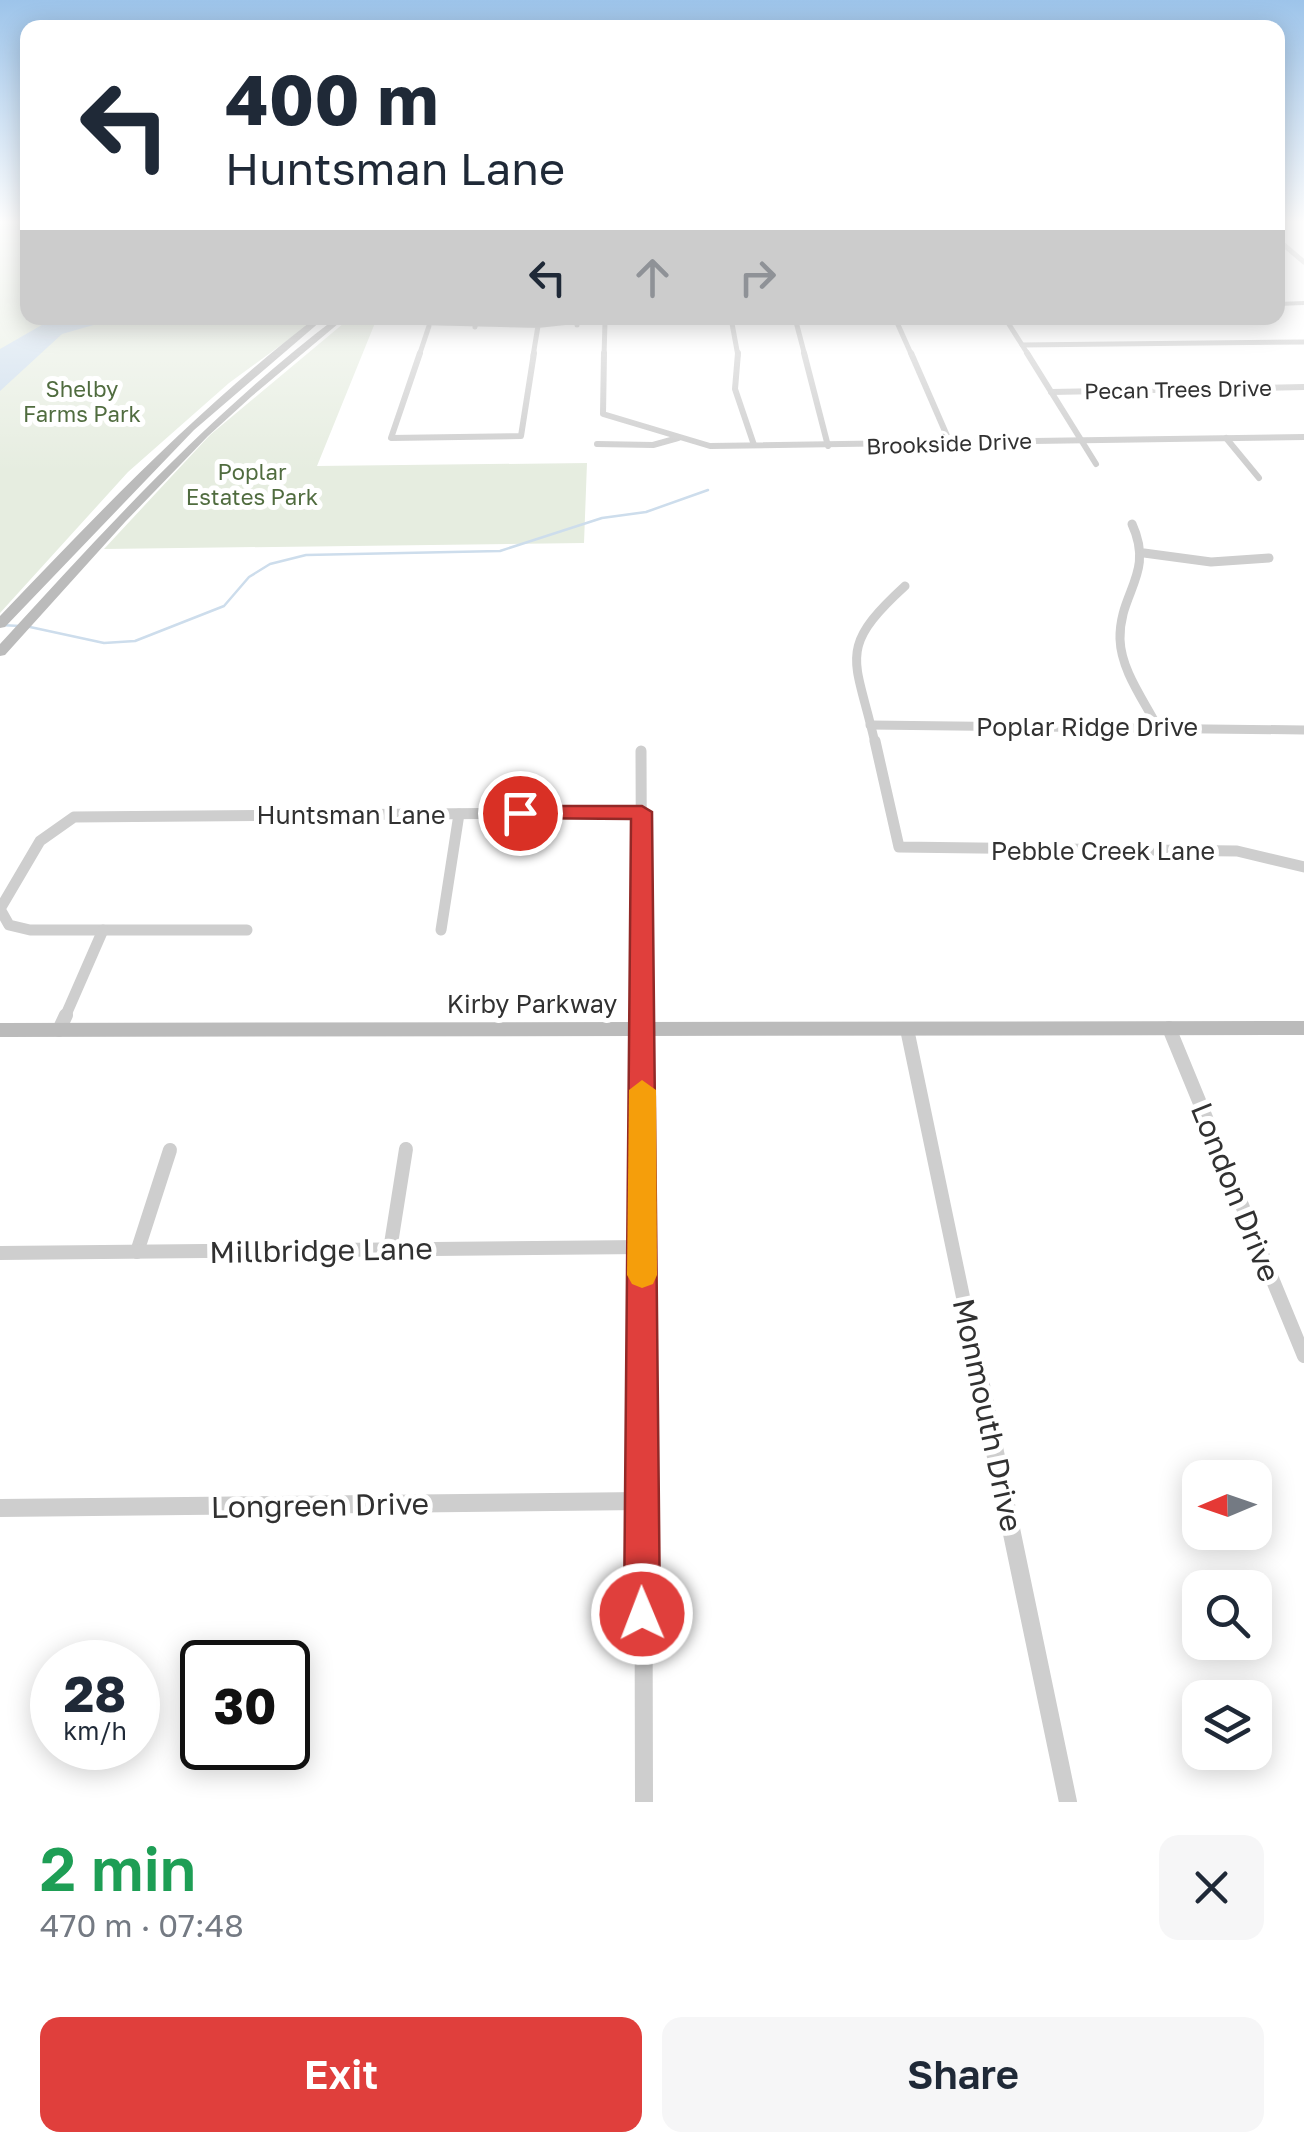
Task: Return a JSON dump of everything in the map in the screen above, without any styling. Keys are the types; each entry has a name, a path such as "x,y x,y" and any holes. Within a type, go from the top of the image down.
{"main road":[{"path":"0,624 198,418 313,325"},
{"path":"2,649 217,420 332,325"},
{"name":"Kirby Parkway","path":"0,1030 1304,1028"}],"street":[{"path":"417,325 441,325"},
{"path":"522,325 546,325"},
{"path":"605,325 603,414 678,438"},
{"path":"732,325 740,367 734,389 754,445"},
{"path":"797,325 828,446"},
{"path":"898,325 952,445"},
{"path":"1010,325 1096,464"},
{"path":"429,326 391,438 521,436 538,326"},
{"path":"1022,345 1304,342"},
{"name":"Pecan Trees Drive","path":"1051,392 1304,387"},
{"name":"Brookside Drive","path":"597,444 652,445 678,438 702,446 828,446 1304,437"},
{"path":"1226,438 1259,478"},
{"path":"1132,524 1144,553 1122,620 1120,643 1157,726"},
{"path":"1144,553 1211,562 1269,558"},
{"path":"870,724 854,660 856,642 867,622 905,586"},
{"name":"Poplar Ridge Drive","path":"870,724 1304,730"},
{"name":"Pebble Creek Lane","path":"870,724 899,847 1237,851 1304,866"},
{"path":"641,751 644,1802"},
{"name":"Huntsman Lane","path":"103,930 17,928 0,916 4,900 43,837 60,820 89,816 642,812"},
{"path":"441,930 458,814"},
{"path":"60,1030 103,930 247,930"},
{"name":"London Drive","path":"1169,1028 1304,1356"},
{"name":"Monmouth Drive","path":"907,1029 1068,1802"},
{"path":"390,1250 406,1149"},
{"path":"137,1252 170,1150"},
{"name":"Millbridge Lane","path":"0,1253 642,1247"},
{"name":"Longreen Drive","path":"0,1508 641,1501"}],"green space":[{"name":"Shelby Farms Park","path":"0,304 20,304 20,325 308,325 229,383 128,472 0,613"},
{"name":"Poplar Estates Park","path":"342,325 374,325 317,466 587,463 584,543 104,549 210,435"}],"water":[{"path":"42,325 94,325 62,334 0,391 0,349"}],"waterway":[{"path":"30,627 104,643 135,641 224,606 249,577 270,564 306,555 500,551 602,518 646,512 708,490"},
{"path":"0,625 20,626"}],"slow traffic":[{"path":"642,1090 642,1275"}],"route":[{"path":"520,813 642,812 642,1614"}]}
